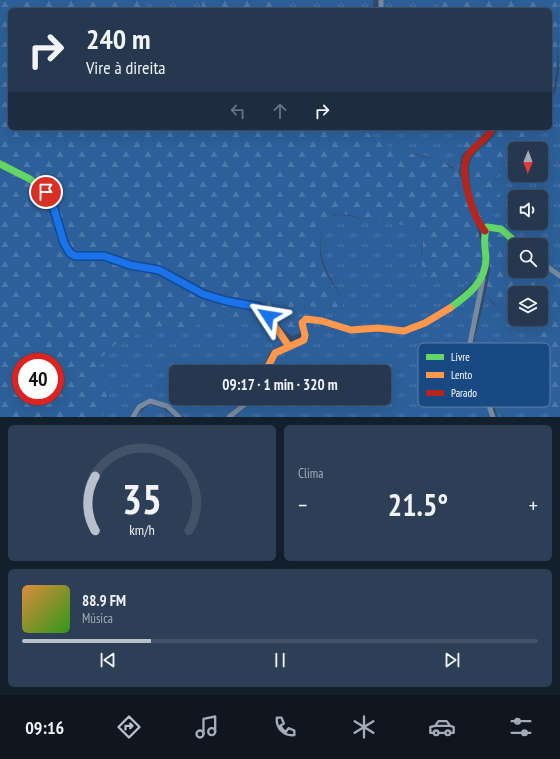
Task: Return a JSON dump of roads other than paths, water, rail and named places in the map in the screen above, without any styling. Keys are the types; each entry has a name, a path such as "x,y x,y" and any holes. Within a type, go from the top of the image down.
{"street":[{"path":"485,231 480,227 476,218 464,166 466,158 486,138 492,130"},
{"path":"0,164 30,179 46,192 54,209 64,243 70,253 75,256 104,256 130,265 159,270 203,294 226,301 258,307 268,316 288,345"},
{"path":"470,343 485,270 485,231 490,226 498,227 513,238"},
{"path":"548,267 560,276"},
{"path":"268,365 273,353 288,345 304,340 305,335 302,323 306,320 318,320 357,330 382,328 401,331 412,330 455,304 481,280 485,270"},
{"path":"133,417 139,407 150,401 167,406 179,417"},
{"path":"229,417 244,405"},
{"path":"490,407 493,417"}]}
